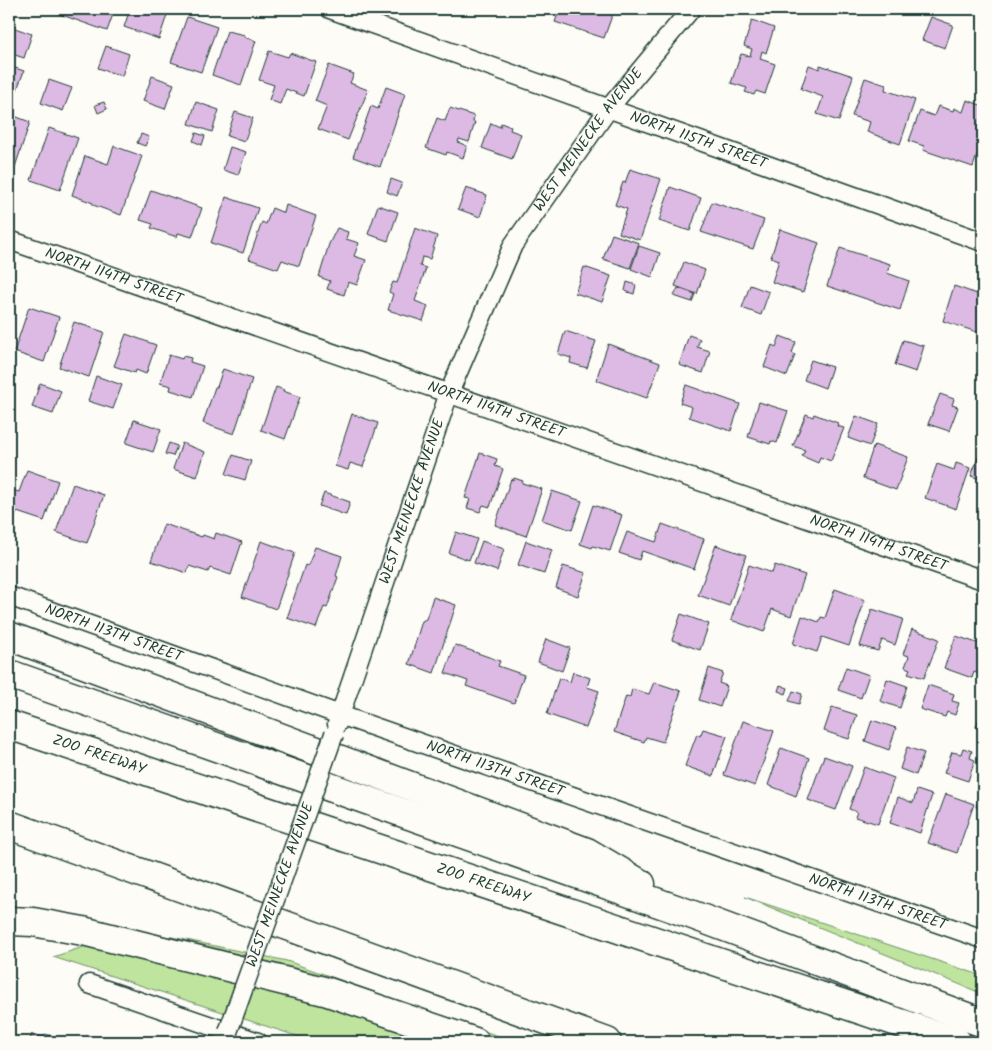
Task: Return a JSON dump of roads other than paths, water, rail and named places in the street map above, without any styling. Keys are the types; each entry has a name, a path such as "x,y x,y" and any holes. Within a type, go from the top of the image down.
{"highway":[{"path":"9,636 587,852 690,914"},
{"path":"9,674 690,914 983,1023"},
{"name":"ZOO FREEWAY","path":"9,725 957,1042"},
{"path":"9,825 607,1042"},
{"path":"9,921 32,922 83,931 328,992 475,1042"}],"street":[{"name":"NORTH 115TH STREET","path":"330,9 983,242"},
{"name":"WEST MEINECKE AVENUE","path":"226,1037 334,734 449,393 512,245 608,108 691,9"},
{"name":"NORTH 114TH STREET","path":"9,240 983,580"},
{"name":"NORTH 113TH STREET","path":"9,596 340,715 983,939"},
{"path":"89,984 226,1037 258,1042"}]}
